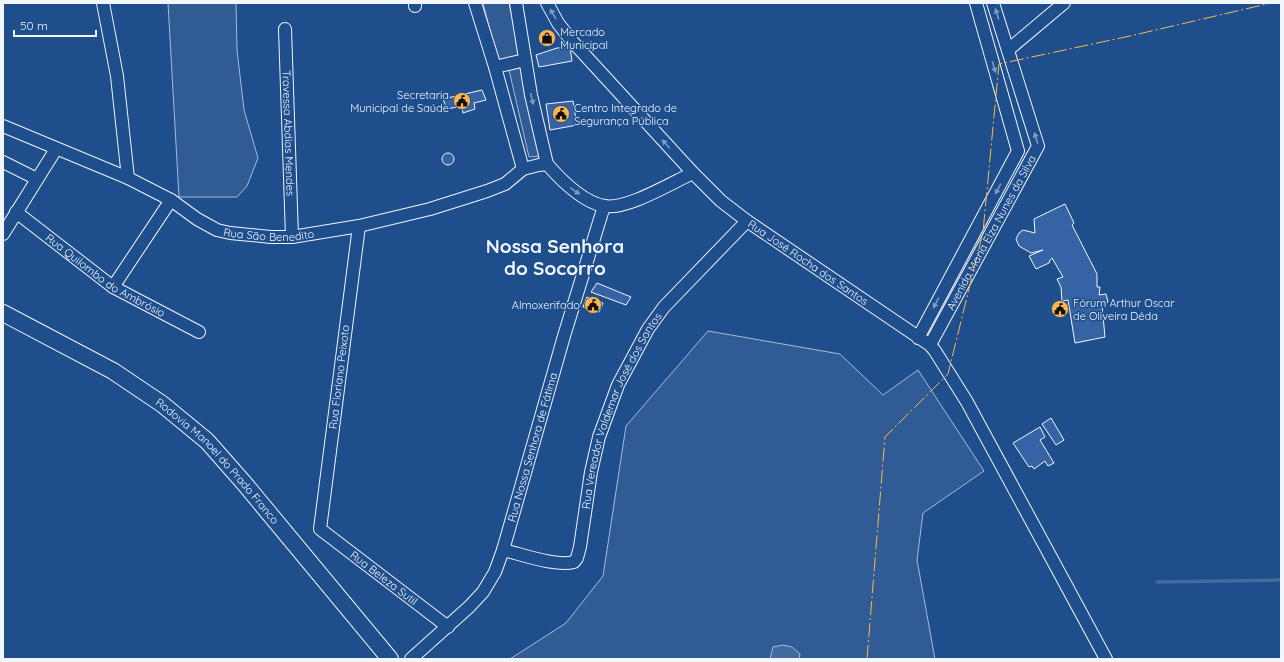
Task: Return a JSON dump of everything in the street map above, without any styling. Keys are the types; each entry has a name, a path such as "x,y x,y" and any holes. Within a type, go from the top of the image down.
{"main road":[{"name":"Rodovia Manoel do Prado Franco","path":"3,313 113,372 162,404 207,441 244,483 390,659"}],"street":[{"path":"103,3 117,76 128,178"},
{"path":"475,3 495,67 523,169"},
{"path":"516,3 531,94 547,164 563,182 587,199 604,206 618,206 693,172"},
{"name":"Rua José Rocha dos Santos","path":"547,3 558,23 571,40 721,201 746,221 930,345"},
{"name":"Avenida Maria Elza Nunes da Silva","path":"918,338 1018,151 976,3"},
{"name":"Avenida Maria Elza Nunes da Silva","path":"930,345 1038,146 993,3"},
{"path":"1008,50 1064,3"},
{"name":"Travessa Abdias Mendes","path":"285,29 292,237"},
{"path":"495,67 525,60"},
{"name":"Rua São Benedito","path":"3,126 128,178 171,200 197,219 217,230 250,235 292,237 359,226 430,208 488,191 505,184 523,169 539,164 547,164"},
{"path":"3,233 56,149"},
{"path":"3,162 37,179"},
{"path":"113,287 171,200"},
{"name":"Rua Nossa Senhora de Fátima","path":"411,659 469,607 483,592 495,572 503,550 564,336 604,206"},
{"name":"Rua Quilombo do Ambrósio","path":"16,212 113,287 199,332"},
{"name":"Rua Vereador Valdemar José dos Santos","path":"503,550 550,562 574,562 577,558 591,472 599,437 618,385 648,329 664,307 746,221"},
{"name":"Rua Floriano Peixoto","path":"320,529 359,226"},
{"path":"930,345 967,402 1106,659"},
{"name":"Rua Beleza Sutil","path":"320,529 448,626"}],"shaded area":[{"path":"168,3 236,3 237,50 244,110 258,158 247,186 237,197 179,197"},
{"path":"483,3 509,3 521,56 498,62"},
{"path":"521,67 540,156 529,157 509,70"},
{"path":"708,331 840,354 883,395 918,370 984,471 923,513 917,560 935,659 510,659 566,623 603,576 626,426"},
{"path":"783,645 792,647 800,654 799,659 770,659 773,647"}],"building":[{"path":"570,47 572,61 539,67 536,55 557,48"},
{"name":"Secretaria Municipal de Saúde","path":"482,90 486,100 474,103 475,109 463,113 462,106 447,109 443,99"},
{"name":"Centro Integrado de Segurança Pública","path":"573,101 577,125 550,130 546,104"},
{"path":"448,153 452,155 454,159 452,163 448,165 444,163 442,159 444,155"},
{"path":"1065,204 1074,223 1072,225 1097,274 1097,287 1100,287 1099,295 1106,294 1108,302 1102,305 1105,337 1075,343 1068,300 1062,301 1061,287 1057,279 1063,277 1052,258 1049,263 1036,269 1029,256 1043,250 1031,253 1019,246 1016,239 1019,233 1023,230 1035,233 1034,219"},
{"path":"597,283 631,297 626,305 591,292"},
{"name":"Almoxerifado","path":"587,297 603,303 599,312 583,307"},
{"path":"1051,418 1064,440 1056,445 1042,424"},
{"path":"1040,427 1045,437 1040,440 1054,463 1048,466 1045,461 1034,469 1032,466 1029,467 1013,443"}],"waterway":[{"path":"1157,582 1281,580"}],"power":[{"path":"867,659 885,437 948,374 983,232 999,64 1130,36 1271,3"}],"place":[{"name":"Mercado Municipal","path":"547,38"},
{"name":"Secretaria Municipal de Saúde","path":"462,101"},
{"name":"Centro Integrado de Segurança Pública","path":"561,114"},
{"name":"Almoxerifado","path":"593,305"},
{"name":"Fórum Arthur Oscar de Oliveira Déda","path":"1060,309"}],"district":[{"name":"Nossa Senhora do Socorro","path":"555,257"}]}
